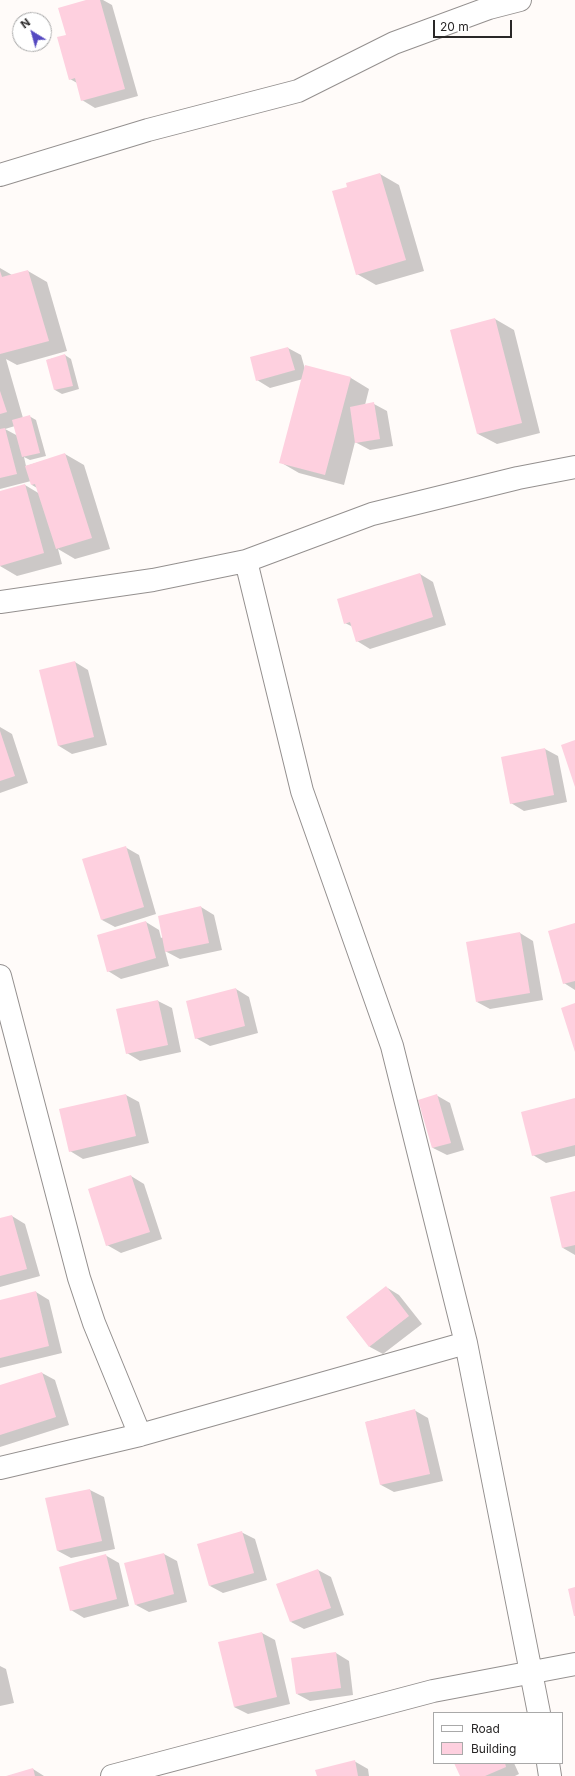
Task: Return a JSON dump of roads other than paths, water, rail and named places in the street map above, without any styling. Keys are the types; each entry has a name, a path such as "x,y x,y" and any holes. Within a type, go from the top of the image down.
{"street":[{"path":"0,175 148,130 298,91 394,43 489,8 520,0"},
{"path":"0,602 153,580 246,561 372,514 518,478 575,467"},
{"path":"246,561 302,791 392,1046 466,1343 539,1712"},
{"path":"0,976 79,1278 94,1323 140,1435"},
{"path":"0,1468 140,1435 466,1343"},
{"path":"112,1776 433,1691 575,1664"},
{"path":"548,1764 550,1776"}]}
